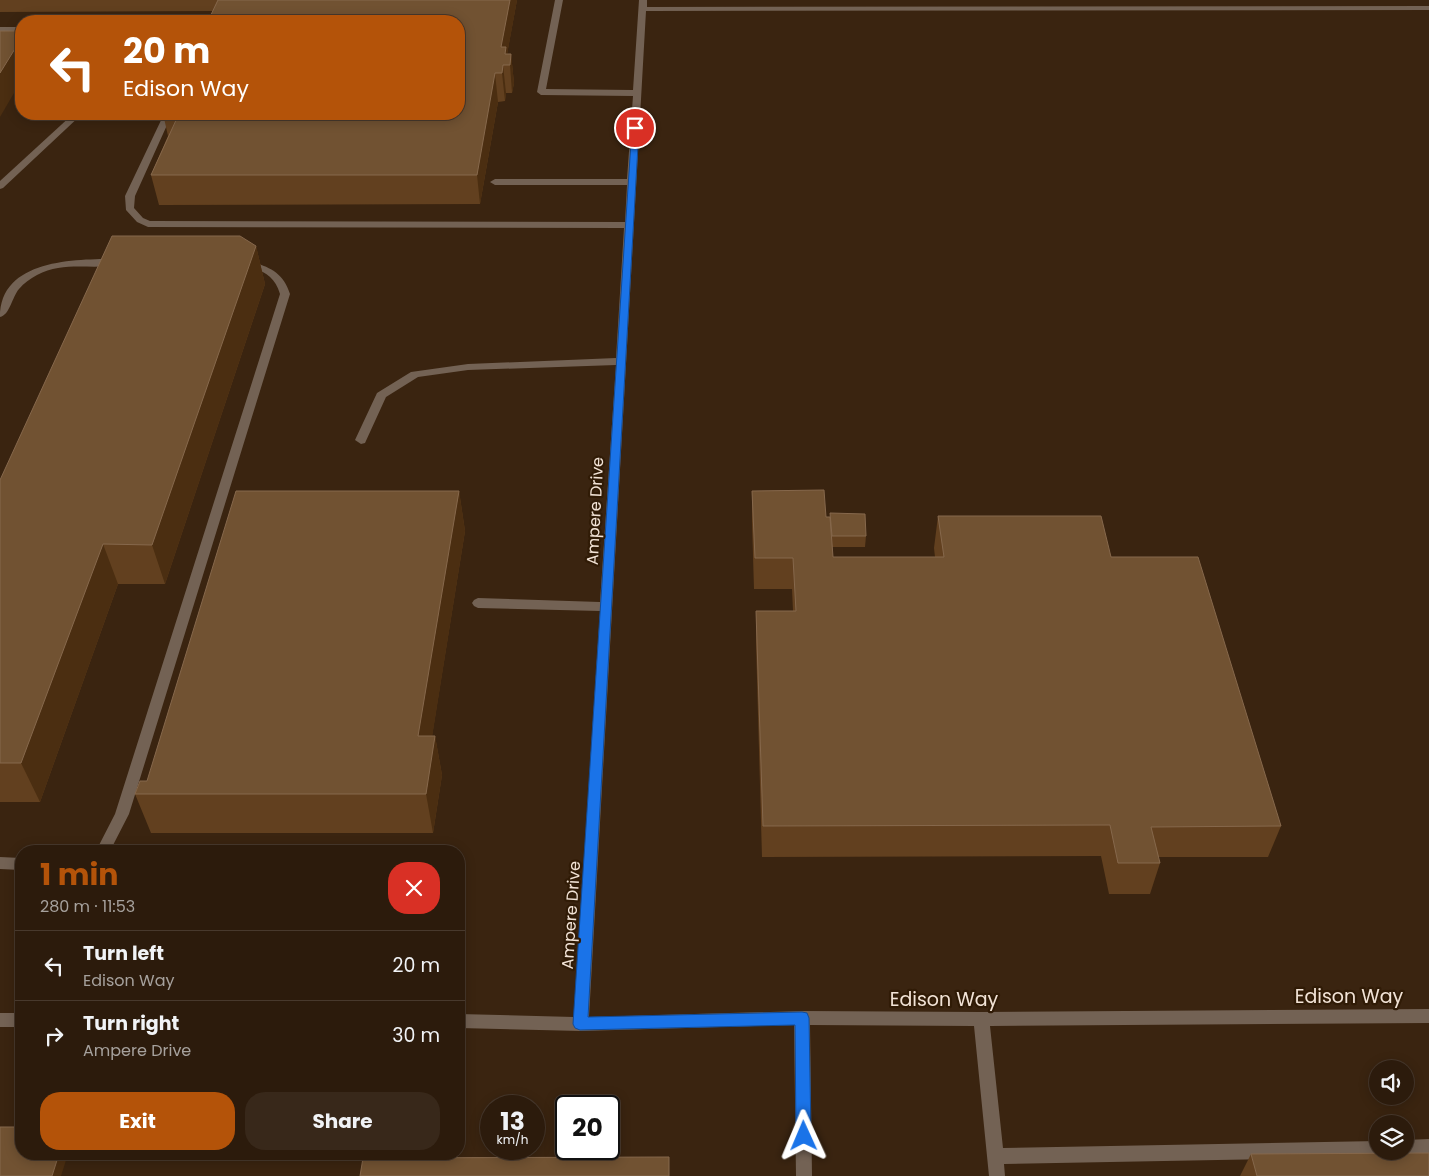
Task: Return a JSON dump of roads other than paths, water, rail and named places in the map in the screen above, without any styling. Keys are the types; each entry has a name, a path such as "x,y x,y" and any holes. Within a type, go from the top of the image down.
{"street":[{"path":"559,0 541,92 637,93"},
{"path":"873,0 876,9"},
{"path":"642,5 876,9 954,4 1289,4 1429,8"},
{"name":"Ampere Drive","path":"580,1024 642,5"},
{"path":"0,29 15,29"},
{"path":"0,186 72,120"},
{"path":"165,120 130,196 129,208 140,220 148,224 629,224"},
{"path":"495,182 632,182"},
{"path":"0,314 16,286 31,273 59,264 134,262"},
{"path":"106,845 122,814 285,294 282,280 268,269 242,263 232,263"},
{"path":"361,440 381,395 415,374 468,367 621,361"},
{"path":"478,602 606,607"},
{"path":"0,863 15,864"},
{"name":"Edison Way","path":"465,1022 580,1024 802,1018 981,1019 1429,1016"},
{"path":"802,1018 804,1176"},
{"path":"981,1019 997,1176"},
{"path":"0,1020 15,1020"},
{"path":"994,1156 1369,1148"},
{"path":"1414,1148 1429,1148"}]}
